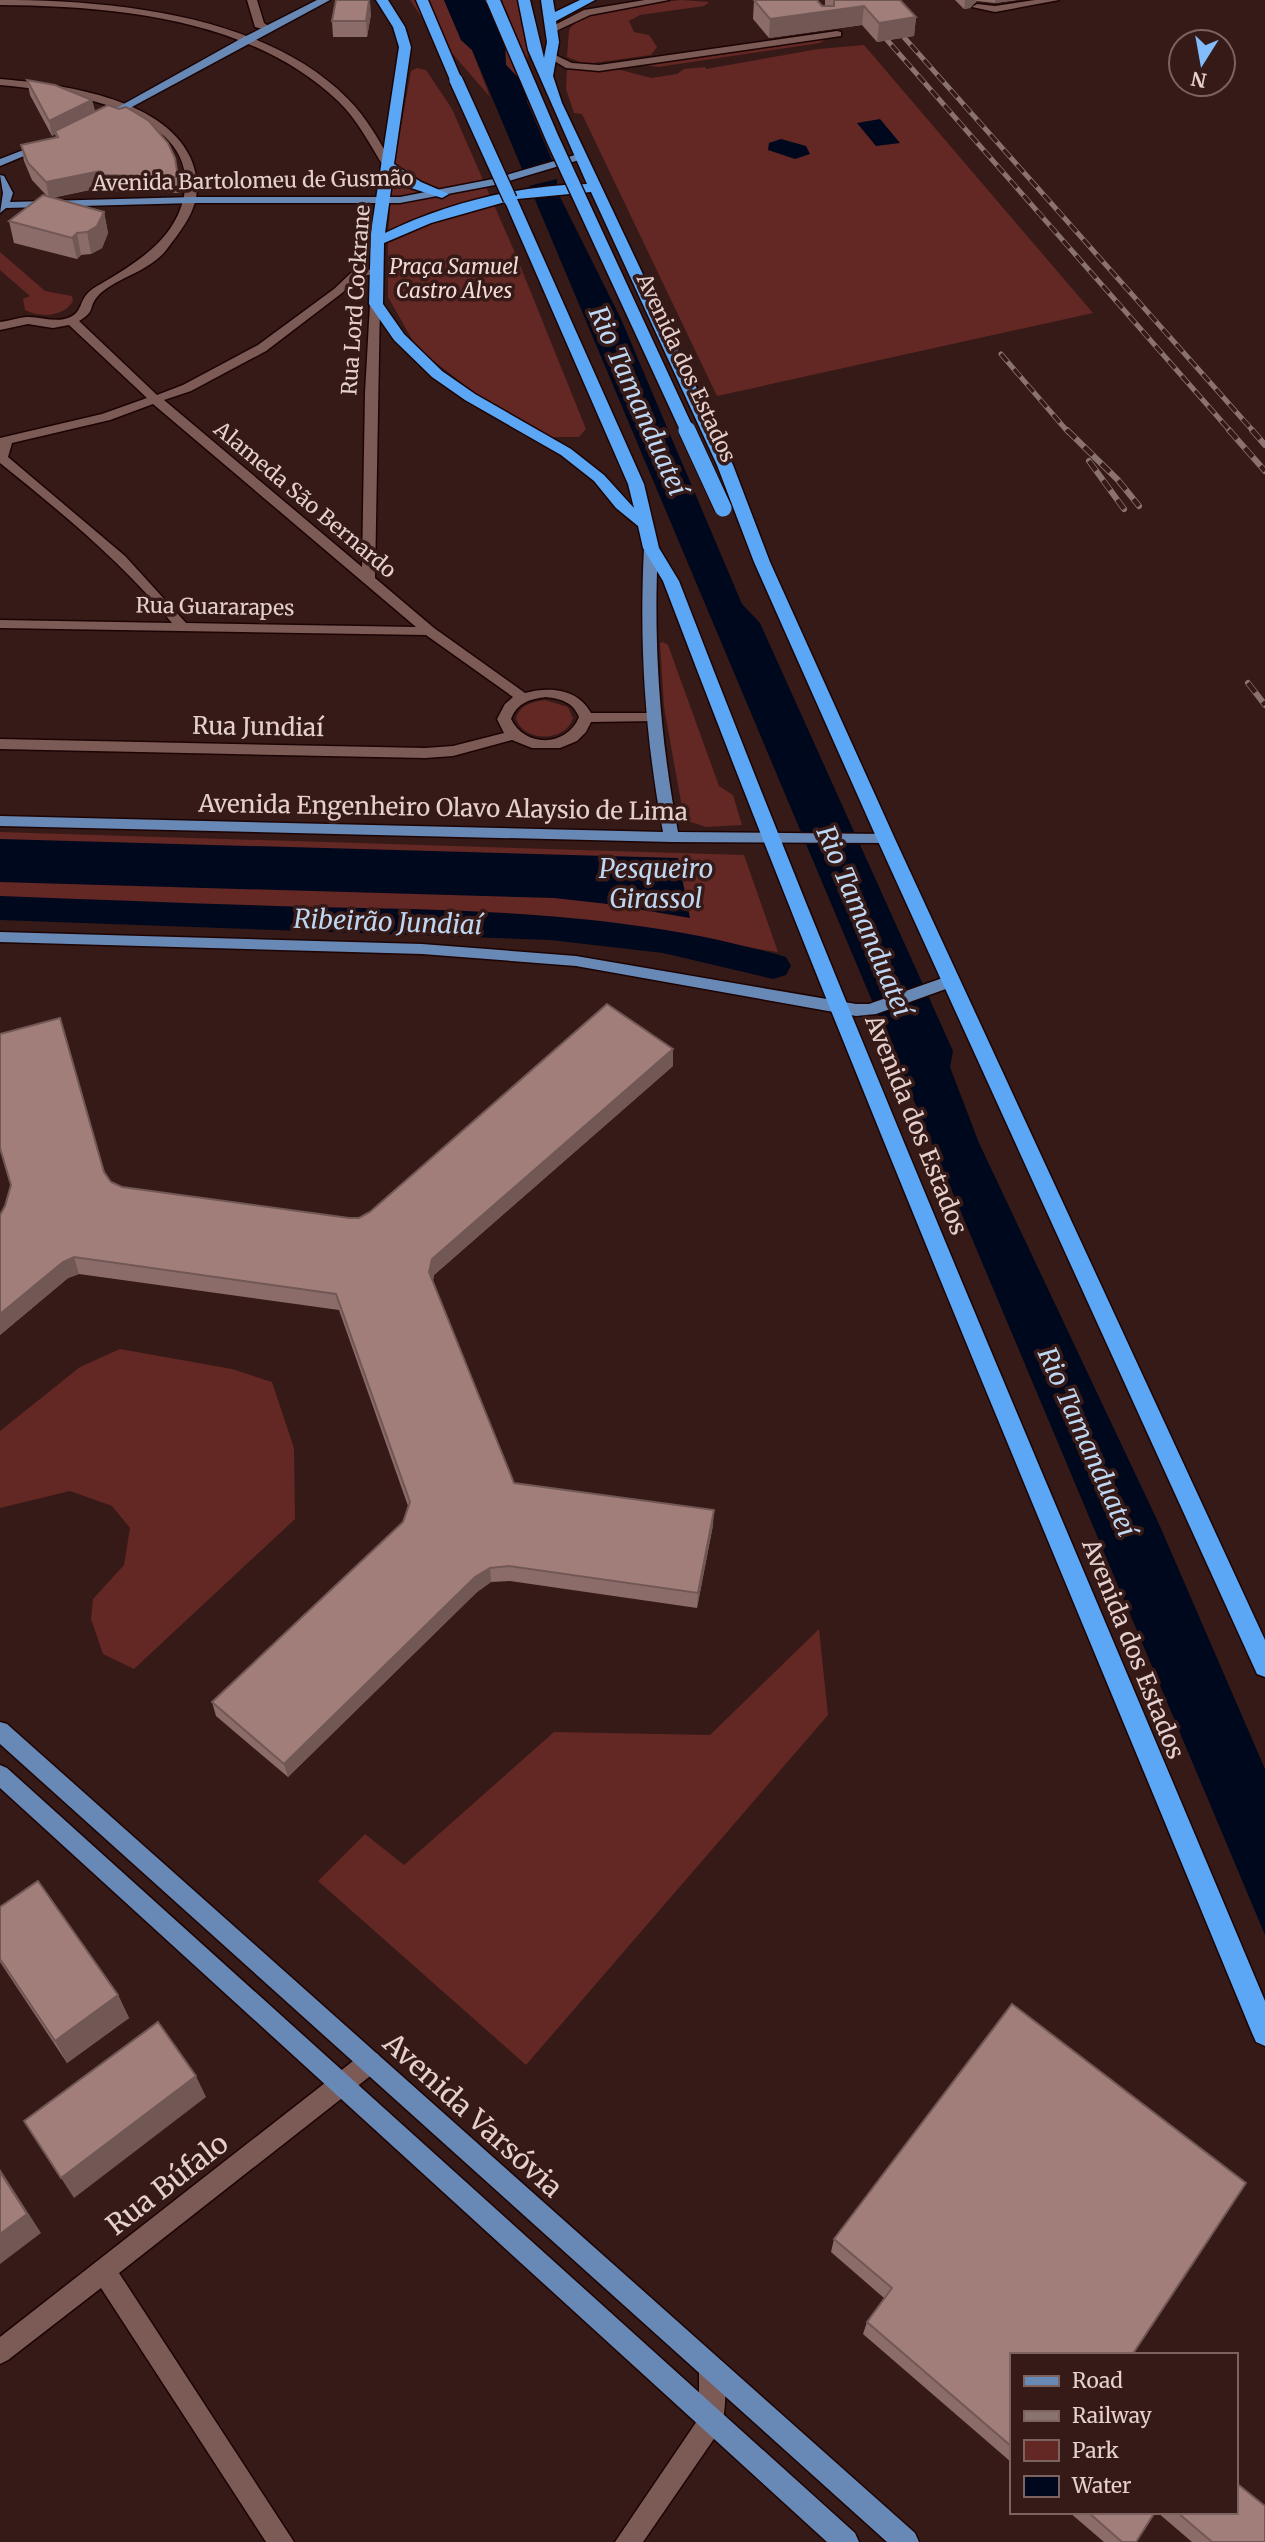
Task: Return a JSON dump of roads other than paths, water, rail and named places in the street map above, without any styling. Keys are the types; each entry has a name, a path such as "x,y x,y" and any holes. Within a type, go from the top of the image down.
{"highway":[{"name":"Rua Lord Cockrane","path":"376,304 378,242 405,47 399,27 382,0"},
{"name":"Avenida dos Estados","path":"422,0 464,103 636,484 651,548 671,581 839,1008 1265,2033"},
{"name":"Avenida dos Estados","path":"493,0 553,141 723,508 762,562"},
{"name":"Avenida dos Estados","path":"524,0 534,50 725,465 762,562 886,839 1265,1666"},
{"path":"547,0 551,24 551,56 547,76"},
{"path":"551,24 589,0"},
{"path":"388,165 416,185 442,194"},
{"path":"378,242 414,225 502,199 569,188 597,189"},
{"path":"376,304 400,337 437,374 470,397 566,452 599,478 621,505 643,523"}],"main road":[{"path":"92,123 325,0"},
{"path":"0,163 55,141"},
{"name":"Avenida Bartolomeu de Gusmão","path":"2,208 193,200 383,201 442,194 495,182 582,156"},
{"path":"2,208 8,193 2,180 18,158"},
{"path":"651,548 647,596 653,718 671,837"},
{"name":"Avenida Engenheiro Olavo Alaysio de Lima","path":"0,821 671,837 886,839"},
{"path":"0,937 422,949 524,957 627,968 839,1008 870,1010 951,981"},
{"name":"Avenida Varsóvia","path":"0,1731 906,2542"},
{"path":"0,1775 846,2542"}],"street":[{"path":"251,0 259,24 266,29"},
{"path":"551,24 587,12 664,0"},
{"path":"977,7 995,9 1054,0"},
{"path":"0,2 64,1 173,19 246,40 274,52 337,93 356,116 388,165"},
{"path":"551,56 577,68 599,68 837,34 833,29"},
{"path":"0,82 69,90 123,107 153,123 181,148 192,170 193,200 174,233 156,254 140,267 90,297 86,312 72,321 53,324 28,320 0,326"},
{"path":"184,629 159,596 93,531 1,460 3,441 106,417 156,400 218,373 261,348 356,275 377,270"},
{"name":"Rua Lord Cockrane","path":"368,578 371,393 376,304"},
{"name":"Alameda São Bernardo","path":"72,321 156,400 429,631 522,697"},
{"name":"Rua Guararapes","path":"0,624 429,631"},
{"path":"546,693 569,697 584,710 586,717 580,731 564,742 541,745 520,740 512,735 504,719 506,710 522,697 546,693"},
{"path":"586,717 653,718"},
{"name":"Rua Jundiaí","path":"0,744 425,753 453,751 512,735"},
{"name":"Rua Búfalo","path":"0,2352 370,2062"},
{"path":"104,2271 281,2542"},
{"path":"628,2542 710,2421 711,2369"}],"water":[{"name":"Rio Tamanduateí","path":"444,0 485,0 505,44 506,65 525,85 527,102 557,172 557,191 621,319 742,604 760,623 953,1051 950,1067 979,1143 1159,1524 1265,1769 1265,1935 472,50 461,40"},
{"path":"880,119 900,143 876,146 857,123"},
{"path":"781,139 806,146 810,154 795,159 768,150 769,143"},
{"name":"Pesqueiro Girassol","path":"0,839 678,858 690,918 554,898 0,882"}],"waterway":[{"name":"Ribeirão Jundiaí","path":"0,908 550,928 663,941 773,966"}],"railway":[{"path":"852,0 1231,432"},
{"path":"871,0 1254,432"},
{"path":"1001,354 1068,432"},
{"path":"1067,430 1118,480 1139,506"},
{"path":"1229,430 1265,471"},
{"path":"1252,430 1265,445"},
{"path":"1089,461 1124,509"},
{"path":"1248,683 1265,705"}],"park label":[{"name":"Praça Samuel Castro Alves","path":"454,279"}]}
